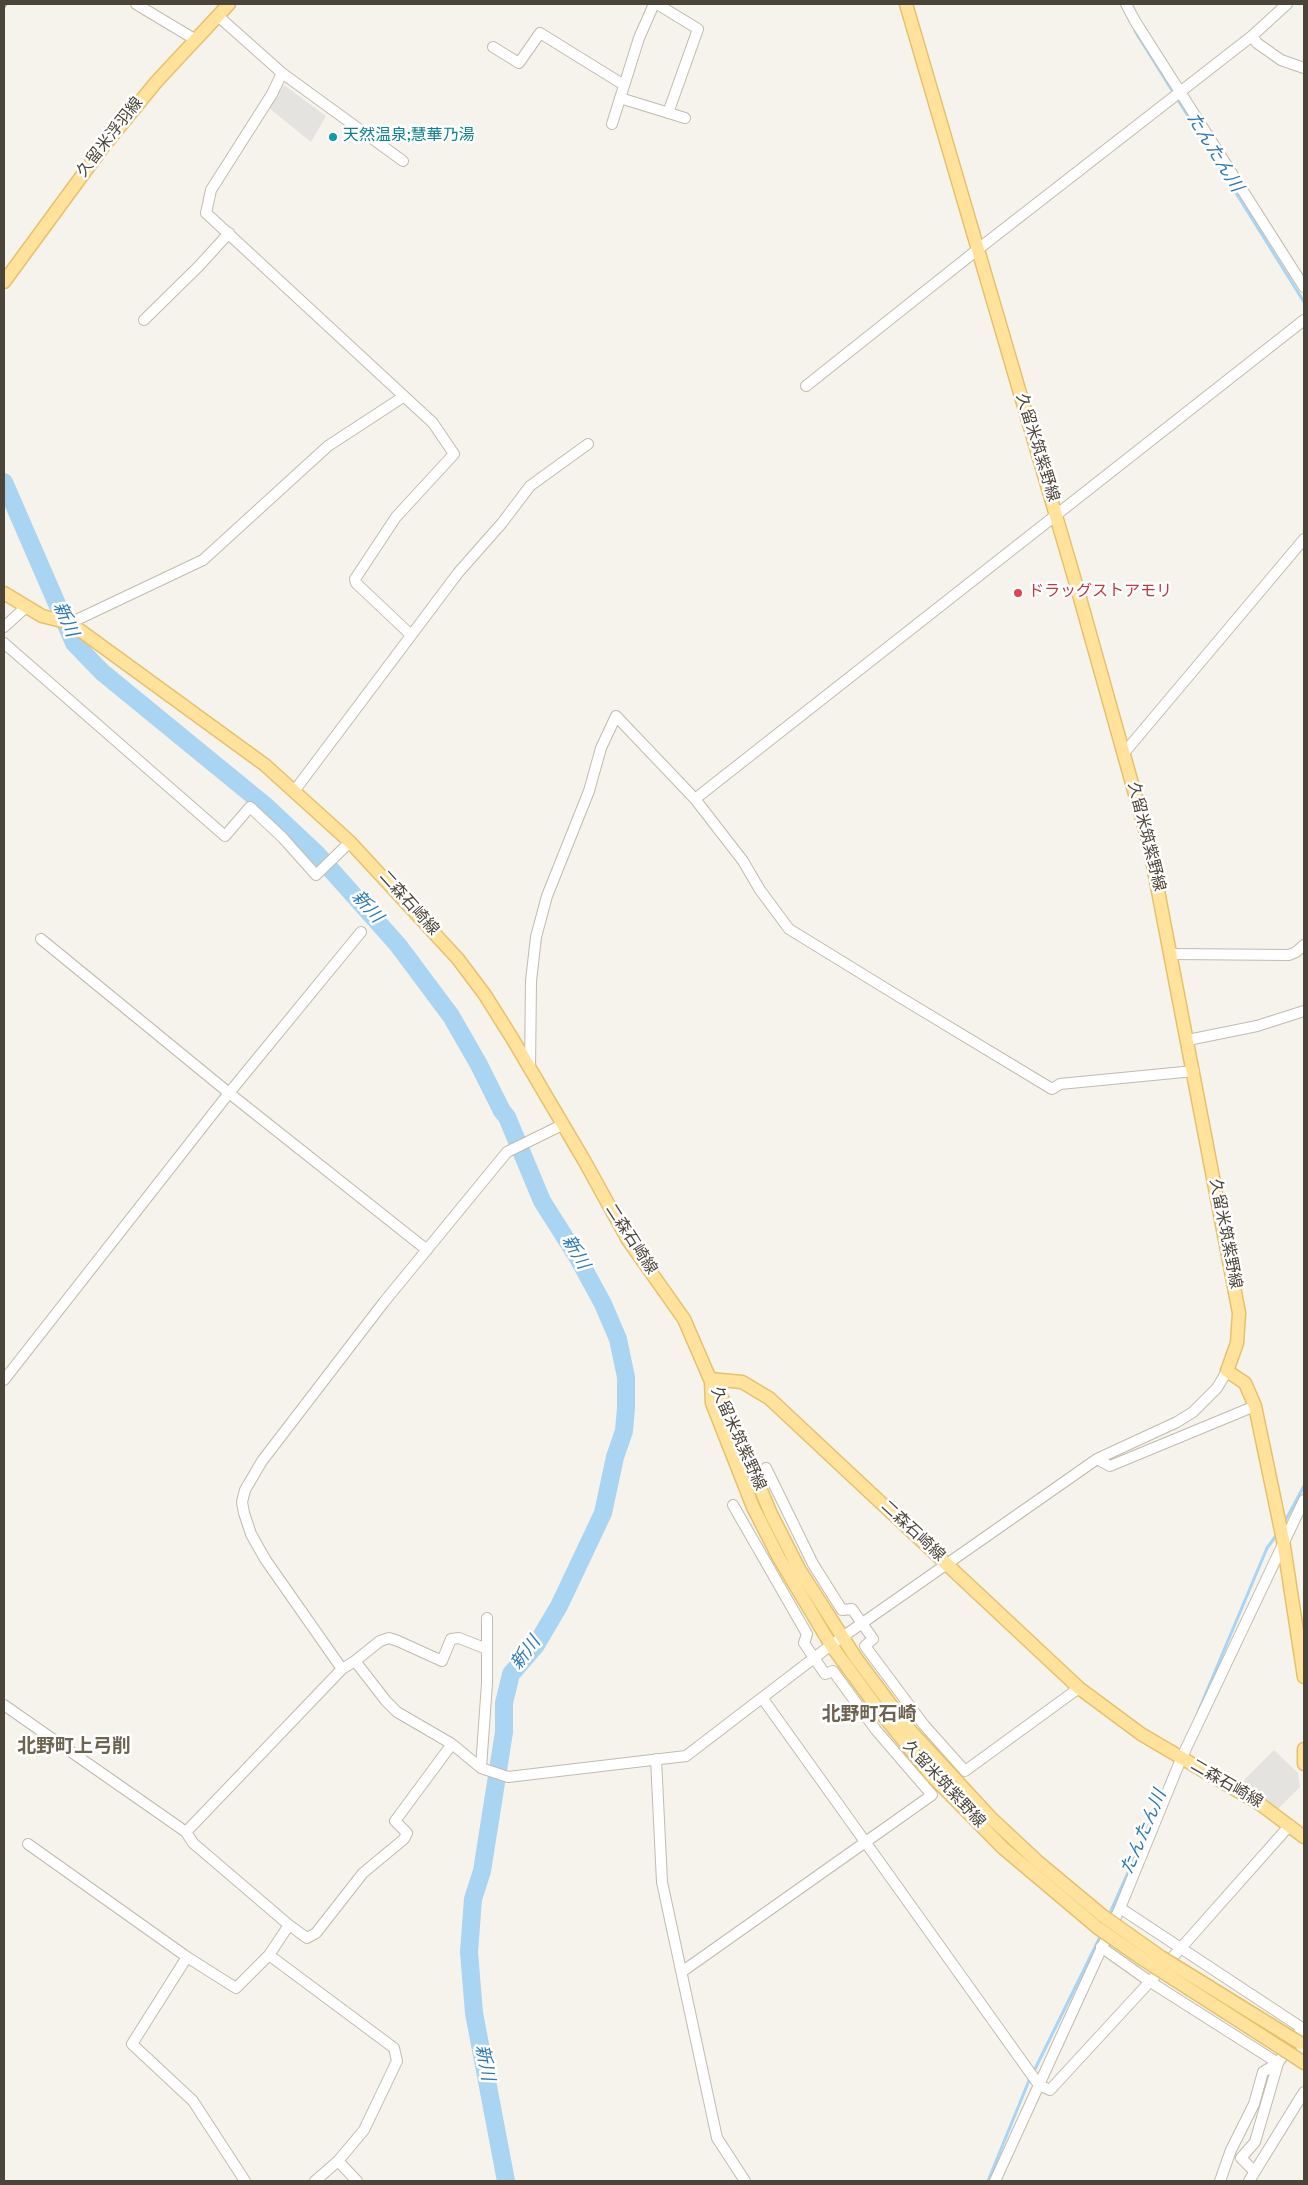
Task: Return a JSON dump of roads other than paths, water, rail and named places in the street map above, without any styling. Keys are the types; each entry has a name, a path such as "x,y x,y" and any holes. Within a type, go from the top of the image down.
{"main road":[{"name":"久留米浮羽線","path":"4,282 103,147 157,81 229,4"},
{"name":"久留米筑紫野線","path":"906,4 1057,517 1149,844 1172,954 1239,1313 1237,1343 1227,1371"},
{"name":"二森石崎線","path":"4,593 42,616 70,623 249,753 295,790 350,842 472,977 585,1162 628,1240 684,1320 710,1379 742,1382 769,1398 1079,1688 1141,1734 1234,1788 1290,1825 1304,1837"},
{"path":"1227,1371 1245,1382 1255,1406 1283,1541 1304,1677"},
{"name":"久留米筑紫野線","path":"710,1379 723,1400 771,1514 799,1569 843,1638 909,1729 941,1766 1011,1837 1144,1960 1304,2062"},
{"name":"久留米筑紫野線","path":"710,1379 712,1403 753,1508 779,1558 831,1645 878,1710 932,1776 1003,1848 1101,1922 1302,2044"},
{"path":"1304,1749 1304,1764"}],"street":[{"path":"136,4 196,40"},
{"path":"612,124 624,85 655,4 698,29 668,113"},
{"path":"1126,4 1177,95 1304,287"},
{"path":"806,386 1252,36 1287,4"},
{"path":"218,16 282,73 403,161"},
{"path":"493,47 519,63 540,33 624,85"},
{"path":"1252,36 1257,43 1281,60 1304,68"},
{"path":"282,73 272,94 211,190 206,213 433,424 454,454 396,518 355,579 356,583 411,635"},
{"path":"620,98 685,118"},
{"path":"144,320 199,266 228,233"},
{"path":"695,799 1057,517 1304,320"},
{"path":"70,623 203,560 328,446 403,397"},
{"path":"295,790 458,573 502,523 530,486 588,444"},
{"path":"1124,754 1304,539"},
{"path":"4,627 26,607"},
{"path":"4,643 225,836 250,807 283,838 316,875 350,842"},
{"path":"530,1070 531,981 536,937 547,896 589,791 601,748 616,716 695,799 743,861 760,890 789,929 1052,1089 1060,1084 1194,1071"},
{"path":"4,1380 229,1094 361,932"},
{"path":"41,939 229,1094 426,1250"},
{"path":"1172,954 1289,955 1304,945"},
{"path":"1188,1040 1257,1026 1304,1010"},
{"path":"342,1669 265,1559 251,1534 242,1502 248,1483 262,1461 426,1250 506,1152 562,1125"},
{"path":"356,1661 386,1701 397,1712 452,1744 481,1768 508,1777 686,1756 763,1699 831,1645 1096,1459 1177,1422 1193,1412 1217,1388 1227,1371"},
{"path":"1096,1459 1110,1466 1255,1406"},
{"path":"766,1468 813,1564 842,1610 852,1609 873,1639 865,1646 924,1726 965,1771 1079,1688"},
{"path":"995,2181 1120,1908 1182,1759 1283,1541 1304,1500"},
{"path":"683,1971 932,1795 876,1730 833,1671 825,1674 804,1643 807,1634 733,1505"},
{"path":"481,1768 487,1684 487,1618"},
{"path":"186,1832 342,1669 356,1661 380,1641 389,1638 442,1661 451,1639 458,1638 487,1649"},
{"path":"763,1699 1039,2085 1050,2090 1180,1949 1290,1825"},
{"path":"4,1705 186,1832 193,1843 289,1925 307,1938 316,1932 363,1873 404,1839 407,1833 396,1821 452,1744"},
{"path":"656,1759 662,1882 683,1971 717,2138 745,2181"},
{"path":"28,1844 187,1957 236,1988 268,1955 289,1925"},
{"path":"1120,1908 1302,2028 1278,2063 1256,2142 1241,2158 1254,2171"},
{"path":"1101,1947 1149,1981 1278,2063"},
{"path":"268,1955 394,2048 397,2061 364,2130 338,2162 316,2181"},
{"path":"187,1957 132,2044 193,2101 245,2181"},
{"path":"1220,2181 1232,2150 1254,2104 1263,2072 1278,2063"},
{"path":"1249,2181 1304,2092"},
{"path":"338,2162 357,2181"}],"waterway":[{"name":"たんたん川","path":"1135,31 1304,302"},
{"name":"新川","path":"4,482 74,643 102,672 267,807 317,854 398,945 451,1016 507,1117 542,1201 578,1258 603,1304 618,1339 626,1377 626,1408 624,1431 615,1457 603,1513 559,1606 536,1645 511,1674 504,1703 504,1732 482,1871 473,1899 469,1952 474,2013 506,2181"},
{"name":"たんたん川","path":"1284,1523 1304,1486"},
{"name":"たんたん川","path":"1198,1712 1267,1548 1278,1533"},
{"name":"たんたん川","path":"1109,1915 1142,1841"},
{"name":"たんたん川","path":"1033,2073 1101,1935"},
{"name":"たんたん川","path":"988,2181 1030,2078"}],"place":[{"name":"天然温泉;慧華乃湯","path":"333,137"},
{"name":"ドラッグストアモリ","path":"1018,593"}],"district":[{"name":"北野町石崎","path":"869,1716"},
{"name":"北野町上弓削","path":"74,1748"}]}
